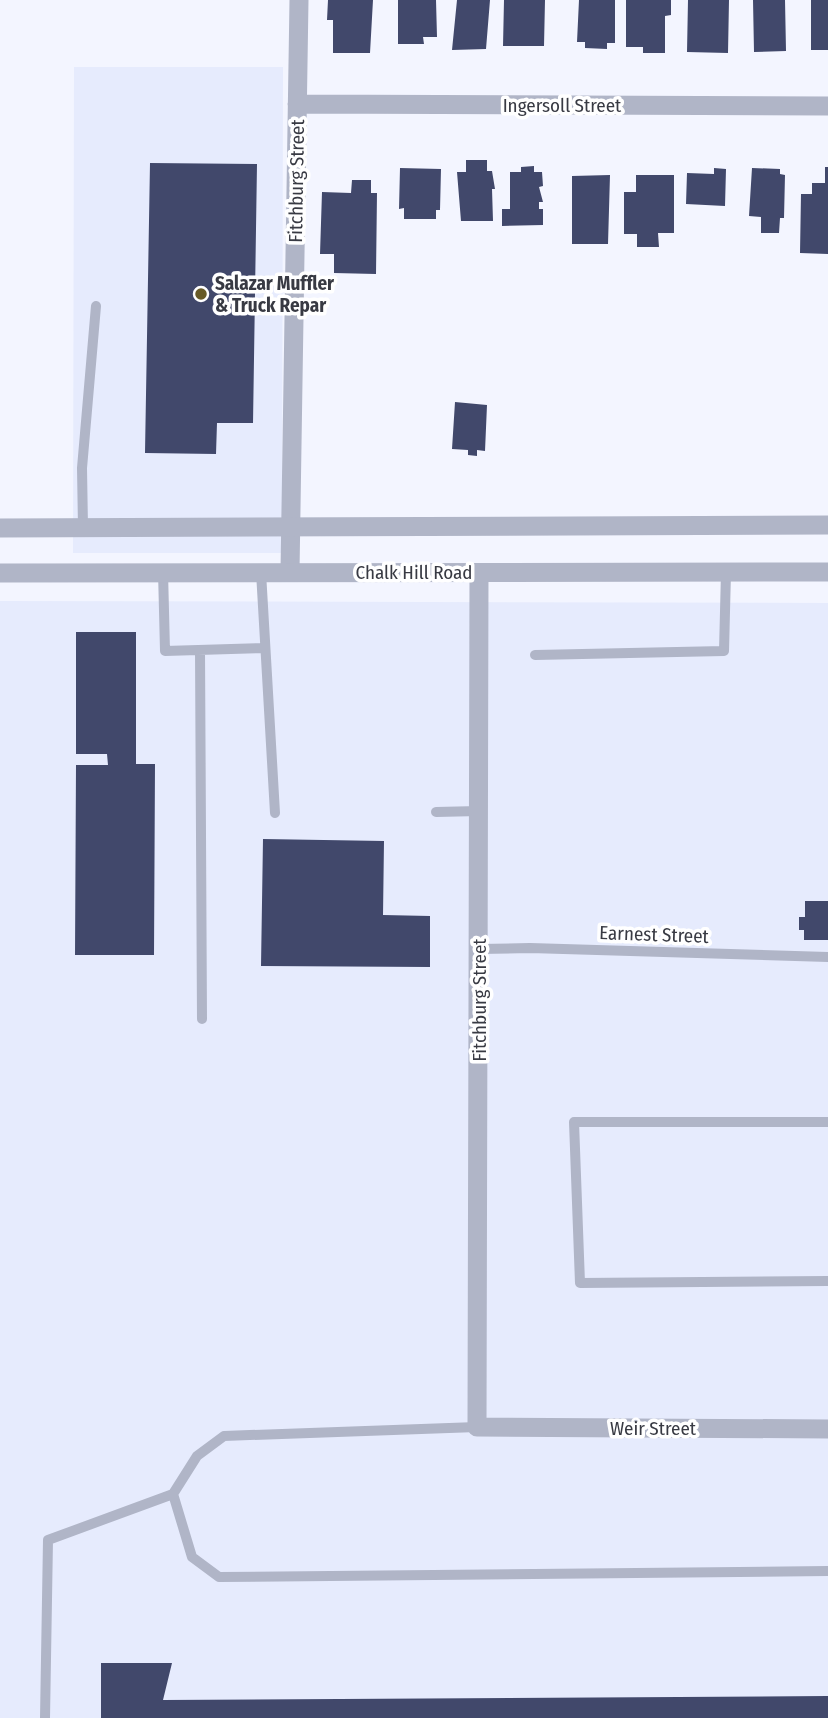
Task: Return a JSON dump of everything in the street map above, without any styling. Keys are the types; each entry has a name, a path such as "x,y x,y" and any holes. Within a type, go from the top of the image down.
{"street":[{"name":"Fitchburg Street","path":"290,572 299,0"},
{"name":"Ingersoll Street","path":"297,104 828,106"},
{"path":"0,527 828,525"},
{"name":"Chalk Hill Road","path":"0,573 163,570 828,572"},
{"name":"Fitchburg Street","path":"477,1427 479,573"},
{"name":"Weir Street","path":"477,1427 828,1429"}],"lane":[{"path":"83,527 82,468 96,306"},
{"path":"163,570 165,651 263,648"},
{"path":"261,572 263,648 275,813"},
{"path":"536,655 724,651 726,572"},
{"path":"200,650 202,1020"},
{"path":"436,812 479,811"},
{"name":"Earnest Street","path":"479,949 530,948 828,957"},
{"path":"828,1122 574,1122 580,1283 828,1281"},
{"path":"45,1718 47,1539 173,1494 197,1456 223,1436 477,1427"},
{"path":"173,1494 192,1557 219,1577 828,1571"}],"shaded area":[{"path":"74,67 283,67 282,553 73,553"},
{"path":"0,601 828,603 828,1718 0,1718"}],"building":[{"path":"328,0 373,0 370,53 333,53 333,20 327,20"},
{"path":"398,0 436,0 437,37 423,37 424,44 398,44"},
{"path":"457,0 490,0 486,49 452,50"},
{"path":"504,0 545,0 544,46 503,46"},
{"path":"579,0 615,0 615,43 607,43 607,49 585,48 585,42 577,42"},
{"path":"626,0 671,0 671,15 665,16 665,53 643,53 643,47 626,47"},
{"path":"688,0 729,0 728,53 687,52"},
{"path":"753,0 785,0 786,51 754,52"},
{"path":"811,0 828,0 828,50 811,50"},
{"path":"466,160 487,160 487,171 492,171 495,189 492,189 493,221 461,221 457,172 466,172"},
{"name":"Salazar Muffler & Truck Repar","path":"150,163 257,164 253,423 217,423 216,454 145,453"},
{"path":"534,166 534,172 542,172 543,186 539,187 543,202 539,202 539,209 543,209 543,225 502,226 502,209 510,209 510,172 521,172 521,167"},
{"path":"825,167 828,167 828,254 800,253 801,194 812,194 812,183 825,183"},
{"path":"400,168 441,169 440,210 436,210 436,219 404,219 404,208 399,209"},
{"path":"714,168 726,169 725,206 686,204 687,173 714,174"},
{"path":"752,168 780,169 780,174 785,175 784,218 780,218 779,233 761,233 761,217 749,216"},
{"path":"610,175 608,244 572,244 572,176"},
{"path":"636,175 674,175 674,233 658,233 659,247 637,247 637,234 624,234 624,192 636,192"},
{"path":"352,180 371,180 371,193 377,193 376,274 334,273 334,254 320,254 322,192 351,193"},
{"path":"455,402 487,405 485,451 477,450 477,456 468,455 468,450 452,449"},
{"path":"76,632 136,632 136,764 155,764 154,955 75,955 76,765 108,765 107,754 76,754"},
{"path":"263,839 384,841 383,915 430,916 430,967 261,966"},
{"path":"805,901 828,901 828,940 804,940 804,930 799,930 799,917 805,917"},
{"path":"101,1663 172,1663 163,1700 828,1696 828,1718 101,1718"}],"place":[{"name":"Salazar Muffler & Truck Repar","path":"201,294"}]}
